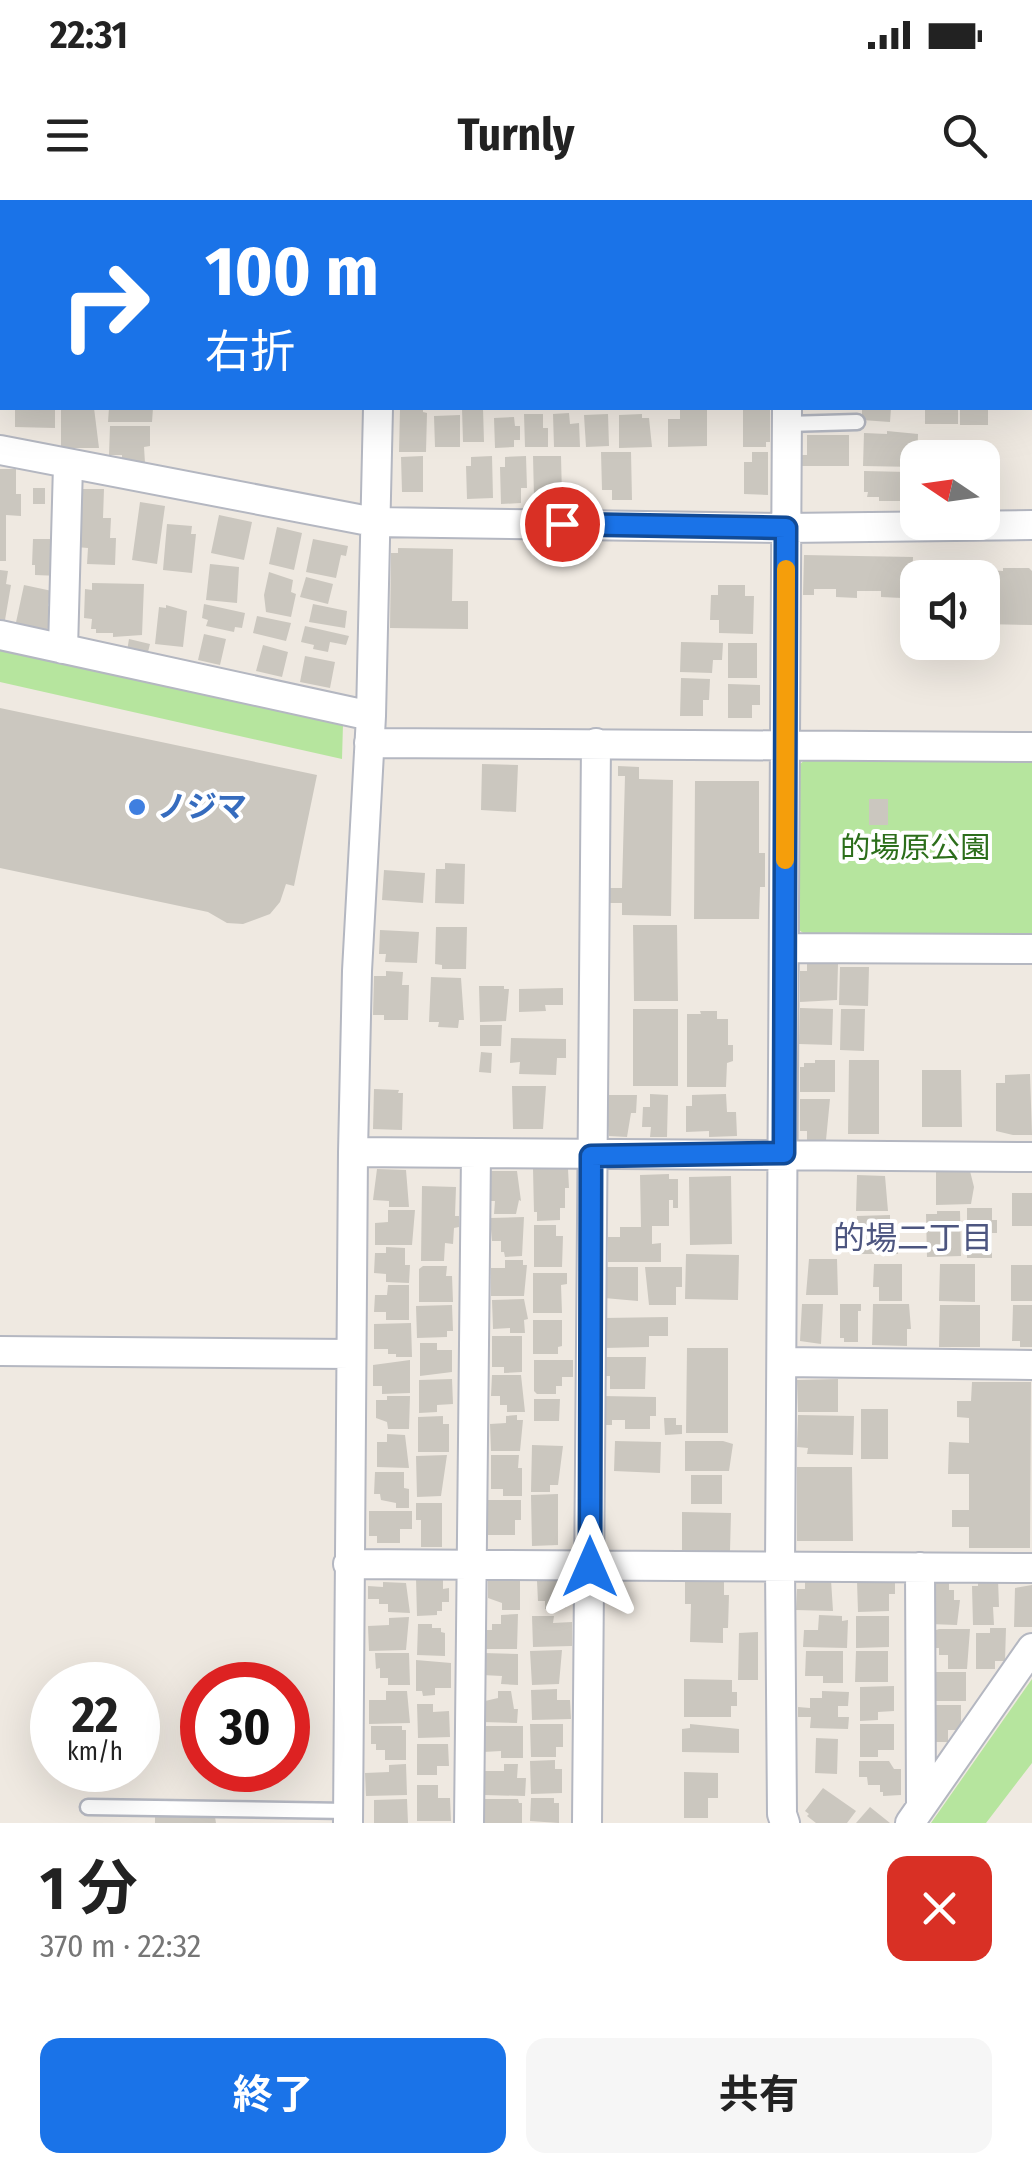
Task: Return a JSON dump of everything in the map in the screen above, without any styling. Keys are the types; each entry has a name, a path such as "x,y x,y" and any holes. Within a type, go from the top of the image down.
{"street":[{"path":"348,1817 352,1152 370,730 378,410"},
{"path":"785,1823 780,1567 787,416"},
{"path":"0,450 374,522 786,528 1032,525"},
{"path":"63,649 68,465"},
{"path":"0,635 370,730 596,743 1032,747"},
{"path":"587,1823 596,743"},
{"path":"785,948 1032,949"},
{"path":"352,1152 1032,1157"},
{"path":"469,1823 476,1153"},
{"path":"0,1351 350,1354"},
{"path":"782,1362 1032,1366"},
{"path":"348,1564 1032,1568"},
{"path":"916,1814 920,1567"},
{"path":"916,1814 1032,1648"}],"lane":[{"path":"787,416 856,422"},
{"path":"88,1807 234,1816 348,1817"}],"green space":[{"path":"0,643 337,718 343,724 342,759 0,682"},
{"name":"的場原公園","path":"808,757 1032,757 1032,939 810,938 799,930 799,765"},
{"path":"1032,1679 1032,1763 986,1823 931,1823"}],"building":[{"path":"15,410 55,410 55,428 15,427"},
{"path":"61,410 94,410 99,448 61,448"},
{"path":"109,410 153,410 152,422 108,422"},
{"path":"400,410 423,410 427,413 426,452 399,452"},
{"path":"462,410 483,410 484,442 463,442"},
{"path":"680,410 707,410 707,446 668,447 668,419 680,419"},
{"path":"743,410 770,410 770,442 766,442 766,447 743,447"},
{"path":"862,410 891,410 890,422 862,420"},
{"path":"925,410 958,410 958,424 925,424"},
{"path":"960,410 988,410 988,425 960,425"},
{"path":"569,413 570,424 579,423 580,447 554,447 553,414"},
{"path":"524,414 543,414 548,447 525,447"},
{"path":"608,414 609,446 586,447 584,415"},
{"path":"642,414 642,418 649,418 652,447 619,448 619,415"},
{"path":"460,415 460,447 435,447 434,416"},
{"path":"514,417 515,426 520,426 520,440 514,440 514,447 495,448 494,418"},
{"path":"110,426 150,426 150,446 144,447 145,463 109,455"},
{"path":"864,433 918,434 918,440 900,440 900,467 863,466"},
{"path":"807,435 849,435 849,466 800,466 800,455 807,455"},
{"path":"601,452 631,452 632,500 612,500 612,490 602,490"},
{"path":"752,452 768,452 768,495 744,494 744,462 752,462"},
{"path":"423,456 423,492 402,492 401,457"},
{"path":"492,456 493,498 467,499 466,466 471,466 471,457"},
{"path":"526,456 527,488 521,488 521,503 501,504 500,467 505,467 505,457"},
{"path":"533,456 561,456 562,496 534,497"},
{"path":"0,469 16,469 16,494 21,494 21,516 6,515 6,561 0,561"},
{"path":"864,471 900,472 900,501 879,501 879,497 867,497 868,492 864,492"},
{"path":"33,488 45,488 45,504 33,504"},
{"path":"78,489 104,489 103,518 111,518 110,538 116,538 115,565 87,564 88,548 76,547"},
{"path":"140,502 165,506 157,564 132,560"},
{"path":"219,515 252,522 244,560 211,553"},
{"path":"167,524 192,526 191,534 196,534 192,573 163,570"},
{"path":"277,527 302,533 294,570 269,564"},
{"path":"33,539 59,539 60,576 35,575"},
{"path":"313,539 348,546 346,556 341,555 336,578 306,572"},
{"path":"398,548 453,549 452,601 468,601 468,629 390,628 391,553 398,553"},
{"path":"804,555 913,557 900,560 900,598 881,597 881,591 857,591 857,598 836,597 836,589 814,589 814,595 803,595"},
{"path":"210,564 239,567 237,603 206,600"},
{"path":"1003,568 1032,571 1032,625 1000,624"},
{"path":"0,570 8,571 6,584 11,585 5,620 0,619"},
{"path":"269,572 293,580 291,592 296,594 291,617 266,612 264,595"},
{"path":"306,577 333,584 328,604 300,597"},
{"path":"92,583 144,584 142,635 113,637 113,633 96,633 96,629 91,629 92,619 84,618 85,589 92,590"},
{"path":"24,585 52,591 47,632 15,627"},
{"path":"718,585 745,585 745,596 754,596 753,634 719,633 719,620 710,620 711,595 718,595"},
{"path":"204,604 245,613 242,628 235,627 234,632 206,626 208,620 202,618"},
{"path":"313,604 347,611 345,628 309,622"},
{"path":"159,607 187,611 183,647 155,644"},
{"path":"257,616 291,623 286,641 253,633"},
{"path":"305,626 349,636 346,645 330,642 328,652 313,649 314,645 301,642"},
{"path":"204,634 226,639 220,665 198,660"},
{"path":"129,639 150,644 147,656 127,651"},
{"path":"681,642 723,643 722,660 713,660 712,673 680,672"},
{"path":"728,643 757,643 757,678 728,678"},
{"path":"263,645 288,652 282,677 256,671"},
{"path":"305,656 335,662 330,688 300,682"},
{"path":"681,678 710,679 703,716 680,716"},
{"path":"728,684 760,685 760,705 752,705 752,718 728,718"},
{"path":"0,708 317,775 294,886 286,884 280,902 270,914 243,924 227,923 208,912 0,868"},
{"path":"482,764 518,765 516,812 481,810"},
{"path":"618,766 639,767 639,779 673,780 671,916 622,915 622,903 608,903 609,888 622,888 625,776 618,776"},
{"path":"695,781 759,781 759,853 765,853 765,887 760,887 759,919 694,919"},
{"path":"869,799 888,799 888,825 869,825"},
{"path":"445,863 465,864 464,904 435,903 436,869 445,869"},
{"path":"384,870 425,873 423,903 382,900"},
{"path":"633,925 677,925 678,1001 634,1001"},
{"path":"436,927 467,927 466,969 442,969 442,965 435,964"},
{"path":"380,930 419,932 417,963 385,962 386,954 379,954"},
{"path":"807,964 838,964 837,1000 800,1002 800,971 807,971"},
{"path":"840,967 869,967 868,1006 839,1005"},
{"path":"386,971 403,972 402,985 409,985 408,1020 384,1020 384,1015 373,1015 374,976 386,976"},
{"path":"431,977 461,978 464,1020 459,1020 458,1028 438,1027 439,1022 429,1022"},
{"path":"479,986 509,989 506,1021 480,1022"},
{"path":"563,988 563,1005 545,1005 546,1011 519,1012 519,989"},
{"path":"800,1008 833,1009 832,1045 799,1044"},
{"path":"633,1009 678,1009 678,1086 633,1086"},
{"path":"841,1009 865,1009 864,1051 840,1050"},
{"path":"700,1011 717,1011 717,1019 728,1019 728,1045 733,1045 733,1061 727,1063 726,1087 687,1087 687,1014 701,1014"},
{"path":"480,1025 502,1025 501,1046 480,1046"},
{"path":"511,1038 566,1039 566,1058 557,1058 556,1075 519,1074 520,1062 510,1063"},
{"path":"481,1052 492,1053 491,1073 479,1072"},
{"path":"815,1060 835,1060 835,1092 800,1092 800,1067"},
{"path":"849,1060 879,1060 879,1134 848,1134"},
{"path":"922,1070 961,1070 962,1127 922,1127"},
{"path":"1030,1074 1032,1135 996,1131 996,1083 1005,1083 1005,1075"},
{"path":"512,1086 546,1086 543,1129 513,1129"},
{"path":"374,1089 403,1093 402,1130 373,1129"},
{"path":"650,1094 668,1095 667,1137 650,1137 651,1127 642,1127 643,1107 650,1107"},
{"path":"726,1094 727,1112 736,1112 737,1136 709,1137 709,1131 686,1132 686,1106 692,1106 692,1095"},
{"path":"605,1095 637,1095 636,1113 631,1113 627,1137 609,1136"},
{"path":"800,1099 830,1099 826,1140 807,1140 807,1131 800,1131"},
{"path":"377,1169 406,1170 409,1207 389,1207 389,1201 373,1200"},
{"path":"533,1169 568,1169 569,1188 565,1188 565,1208 560,1208 560,1220 537,1221"},
{"path":"490,1171 517,1171 521,1201 516,1214 494,1214"},
{"path":"970,1171 974,1187 971,1204 936,1205 936,1172"},
{"path":"669,1174 669,1179 678,1179 678,1208 673,1208 673,1200 669,1200 669,1226 652,1226 652,1244 661,1243 661,1262 608,1262 608,1237 620,1237 620,1227 641,1227 640,1175"},
{"path":"857,1175 885,1176 888,1211 856,1211"},
{"path":"731,1176 732,1244 690,1245 689,1177"},
{"path":"422,1186 456,1187 455,1216 459,1216 459,1227 454,1228 453,1244 445,1243 444,1261 421,1261"},
{"path":"1012,1193 1032,1193 1032,1226 1012,1226"},
{"path":"967,1208 992,1208 997,1233 992,1233 992,1258 967,1258"},
{"path":"388,1210 415,1210 412,1245 375,1245 375,1223 388,1222"},
{"path":"960,1211 961,1256 927,1257 926,1214"},
{"path":"890,1215 890,1231 898,1232 898,1254 857,1254 857,1216"},
{"path":"524,1217 522,1256 505,1257 501,1241 492,1241 490,1218"},
{"path":"534,1225 556,1225 556,1236 563,1236 562,1267 534,1267"},
{"path":"386,1247 405,1248 405,1265 410,1265 409,1283 386,1282 386,1274 374,1273 375,1253 386,1253"},
{"path":"686,1254 739,1255 738,1300 685,1299"},
{"path":"809,1259 837,1259 838,1295 806,1295"},
{"path":"505,1260 523,1260 523,1265 527,1265 524,1296 491,1296 491,1268 505,1268"},
{"path":"874,1264 902,1264 902,1301 879,1301 879,1287 873,1287"},
{"path":"940,1264 975,1264 975,1302 939,1301"},
{"path":"1011,1265 1032,1265 1032,1301 1011,1301"},
{"path":"447,1266 446,1276 452,1276 453,1302 419,1302 419,1269"},
{"path":"604,1267 638,1267 638,1301 604,1298"},
{"path":"645,1267 682,1267 682,1287 676,1287 676,1305 649,1305"},
{"path":"533,1273 567,1273 567,1284 561,1285 562,1313 533,1313"},
{"path":"388,1285 409,1285 409,1320 386,1320 386,1312 374,1312 375,1295 387,1295"},
{"path":"524,1299 528,1319 524,1320 525,1333 510,1333 510,1328 493,1329 492,1300"},
{"path":"802,1304 823,1304 821,1344 800,1341"},
{"path":"840,1304 861,1304 858,1342 844,1342 840,1338"},
{"path":"873,1304 909,1304 911,1329 907,1329 907,1346 872,1345"},
{"path":"452,1305 453,1331 447,1331 447,1337 417,1338 416,1306"},
{"path":"940,1305 980,1305 980,1347 939,1347"},
{"path":"1013,1305 1032,1305 1032,1347 1020,1347 1020,1341 1012,1341"},
{"path":"668,1317 668,1336 649,1336 649,1347 604,1348 604,1318"},
{"path":"533,1320 562,1320 562,1346 558,1347 558,1354 533,1354"},
{"path":"411,1323 412,1357 396,1357 388,1354 388,1349 374,1349 374,1324"},
{"path":"492,1336 522,1336 522,1372 504,1373 504,1367 492,1367"},
{"path":"420,1343 437,1343 437,1350 452,1350 452,1372 420,1376"},
{"path":"687,1348 728,1348 728,1433 686,1433"},
{"path":"604,1357 646,1357 645,1389 610,1389 610,1376 603,1376"},
{"path":"410,1360 410,1393 382,1394 382,1386 373,1386 373,1365"},
{"path":"534,1360 573,1360 573,1377 562,1377 556,1394 537,1394"},
{"path":"492,1375 521,1375 525,1412 507,1412 507,1405 500,1405 500,1396 491,1396"},
{"path":"452,1379 453,1404 437,1405 437,1412 419,1413 419,1380"},
{"path":"838,1379 838,1412 798,1412 797,1380"},
{"path":"972,1382 1031,1382 1030,1548 969,1548 969,1527 952,1527 952,1510 969,1510 969,1474 948,1474 949,1442 969,1443 969,1418 957,1417 957,1401 971,1401"},
{"path":"387,1396 410,1396 409,1429 388,1429 387,1422 376,1418 376,1400 387,1400"},
{"path":"603,1396 656,1397 656,1416 650,1416 650,1429 625,1429 625,1420 603,1425"},
{"path":"534,1399 560,1399 559,1421 534,1421"},
{"path":"861,1409 888,1409 888,1459 861,1459"},
{"path":"517,1415 517,1420 523,1420 520,1451 491,1451 490,1424 506,1423 506,1416"},
{"path":"798,1415 854,1416 853,1455 807,1454 808,1448 797,1447"},
{"path":"443,1416 443,1424 449,1424 449,1452 418,1452 418,1417"},
{"path":"664,1418 676,1418 676,1425 682,1425 682,1434 665,1435"},
{"path":"387,1434 405,1435 409,1468 377,1467 377,1442 387,1442"},
{"path":"615,1441 661,1442 660,1473 614,1471"},
{"path":"685,1441 733,1444 729,1471 685,1471"},
{"path":"532,1445 563,1446 558,1485 550,1485 550,1492 531,1492"},
{"path":"447,1455 441,1496 417,1497 416,1456"},
{"path":"491,1455 519,1455 522,1496 503,1496 503,1489 491,1489"},
{"path":"797,1467 852,1467 853,1541 797,1541"},
{"path":"375,1472 404,1472 409,1508 396,1508 396,1503 374,1494"},
{"path":"691,1475 722,1475 722,1504 691,1504"},
{"path":"558,1494 558,1545 532,1546 531,1495"},
{"path":"484,1500 521,1500 521,1520 515,1520 515,1535 484,1535"},
{"path":"416,1503 442,1503 442,1547 421,1547 421,1520 416,1520"},
{"path":"369,1511 412,1511 412,1529 400,1529 400,1543 377,1543 377,1536 369,1536"},
{"path":"682,1512 731,1513 730,1551 682,1551"},
{"path":"416,1578 443,1578 443,1589 449,1588 449,1602 442,1602 442,1611 437,1611 437,1615 417,1616"},
{"path":"805,1578 831,1580 833,1611 796,1610 797,1589 805,1589"},
{"path":"520,1579 520,1610 502,1610 502,1603 488,1598 488,1580"},
{"path":"998,1579 999,1607 993,1607 994,1625 973,1625 972,1586 978,1586 978,1580"},
{"path":"565,1580 565,1585 570,1584 571,1603 566,1603 566,1608 545,1609 545,1601 538,1601 537,1581"},
{"path":"895,1580 895,1594 889,1594 889,1611 858,1612 857,1581"},
{"path":"685,1581 724,1582 724,1595 729,1595 728,1628 723,1628 723,1643 690,1642 691,1604 685,1604"},
{"path":"383,1582 406,1583 410,1613 388,1612 388,1604 368,1599 368,1586 383,1587"},
{"path":"936,1583 949,1583 954,1600 960,1600 957,1625 929,1624 930,1587 936,1588"},
{"path":"1032,1585 1032,1627 1014,1627 1015,1588"},
{"path":"518,1614 517,1649 482,1649 482,1630 492,1630 492,1624 501,1624 501,1615"},
{"path":"819,1615 848,1620 847,1648 803,1647 804,1630 818,1630"},
{"path":"532,1616 554,1616 553,1623 572,1622 572,1646 533,1647"},
{"path":"856,1616 889,1616 889,1647 856,1648"},
{"path":"409,1617 406,1650 369,1651 368,1626 389,1625 389,1618"},
{"path":"418,1624 441,1628 445,1633 445,1656 417,1655"},
{"path":"990,1628 1006,1628 1005,1661 995,1661 995,1669 976,1669 976,1633 990,1633"},
{"path":"970,1629 967,1669 948,1669 948,1655 939,1655 933,1641 933,1631"},
{"path":"758,1632 758,1680 738,1680 739,1633"},
{"path":"562,1650 559,1684 532,1685 530,1651"},
{"path":"806,1651 843,1651 843,1683 823,1683 823,1676 805,1676"},
{"path":"856,1651 888,1651 888,1682 855,1682"},
{"path":"375,1653 409,1653 410,1685 388,1685 388,1678 380,1678"},
{"path":"483,1653 518,1654 518,1685 501,1684 502,1676 482,1675"},
{"path":"416,1660 451,1663 451,1688 435,1688 435,1695 423,1696 422,1691 416,1691"},
{"path":"933,1672 966,1672 966,1701 930,1701"},
{"path":"684,1679 732,1680 737,1706 731,1706 731,1717 684,1717"},
{"path":"894,1686 894,1711 878,1712 878,1720 860,1721 860,1687"},
{"path":"557,1689 557,1700 570,1700 571,1719 532,1720 531,1690"},
{"path":"386,1691 407,1691 410,1723 369,1724 369,1700 386,1700"},
{"path":"498,1691 511,1691 514,1709 518,1709 517,1723 482,1722 485,1701 498,1698"},
{"path":"822,1691 849,1692 848,1706 838,1706 838,1717 849,1717 848,1729 810,1728 811,1717 798,1717 798,1707 810,1708 810,1698 822,1698"},
{"path":"417,1704 433,1704 433,1712 449,1711 450,1737 418,1738"},
{"path":"930,1705 961,1705 961,1730 948,1730 948,1742 929,1742"},
{"path":"530,1724 563,1724 563,1747 556,1747 556,1757 531,1757"},
{"path":"690,1724 739,1729 739,1753 682,1752 682,1729 690,1728"},
{"path":"860,1724 894,1724 894,1750 878,1750 878,1757 860,1757"},
{"path":"371,1726 402,1726 406,1730 406,1760 385,1760 385,1750 376,1750 376,1744 371,1744"},
{"path":"482,1726 523,1726 523,1758 501,1758 501,1751 483,1752"},
{"path":"816,1738 838,1739 837,1774 815,1773"},
{"path":"417,1744 448,1744 449,1766 437,1766 437,1775 417,1775"},
{"path":"555,1760 555,1769 562,1769 562,1793 531,1794 530,1761"},
{"path":"859,1761 889,1761 894,1769 901,1769 901,1795 883,1796 880,1785 868,1785 867,1777 859,1777"},
{"path":"406,1764 407,1795 366,1796 365,1773 389,1772 389,1765"},
{"path":"504,1764 518,1764 517,1778 526,1778 525,1796 484,1795 484,1771 504,1771"},
{"path":"684,1772 718,1773 718,1798 708,1798 708,1818 684,1818"},
{"path":"417,1785 438,1785 438,1798 450,1798 451,1821 417,1821"},
{"path":"823,1788 856,1811 847,1823 816,1823 807,1816 805,1811"},
{"path":"531,1798 554,1798 554,1803 559,1803 559,1823 530,1821"},
{"path":"407,1799 408,1823 374,1823 374,1800"},
{"path":"485,1799 518,1799 522,1803 522,1823 485,1823"},
{"path":"870,1807 890,1823 856,1823"},
{"path":"155,1816 215,1817 216,1823 155,1823"}],"slow traffic":[{"path":"785,860 786,569"}],"place":[{"name":"ノジマ","path":"137,807"}],"district":[{"name":"的場二丁目","path":"913,1238"}],"route":[{"path":"562,524 786,528 784,1153 591,1156 590,1567"}]}
